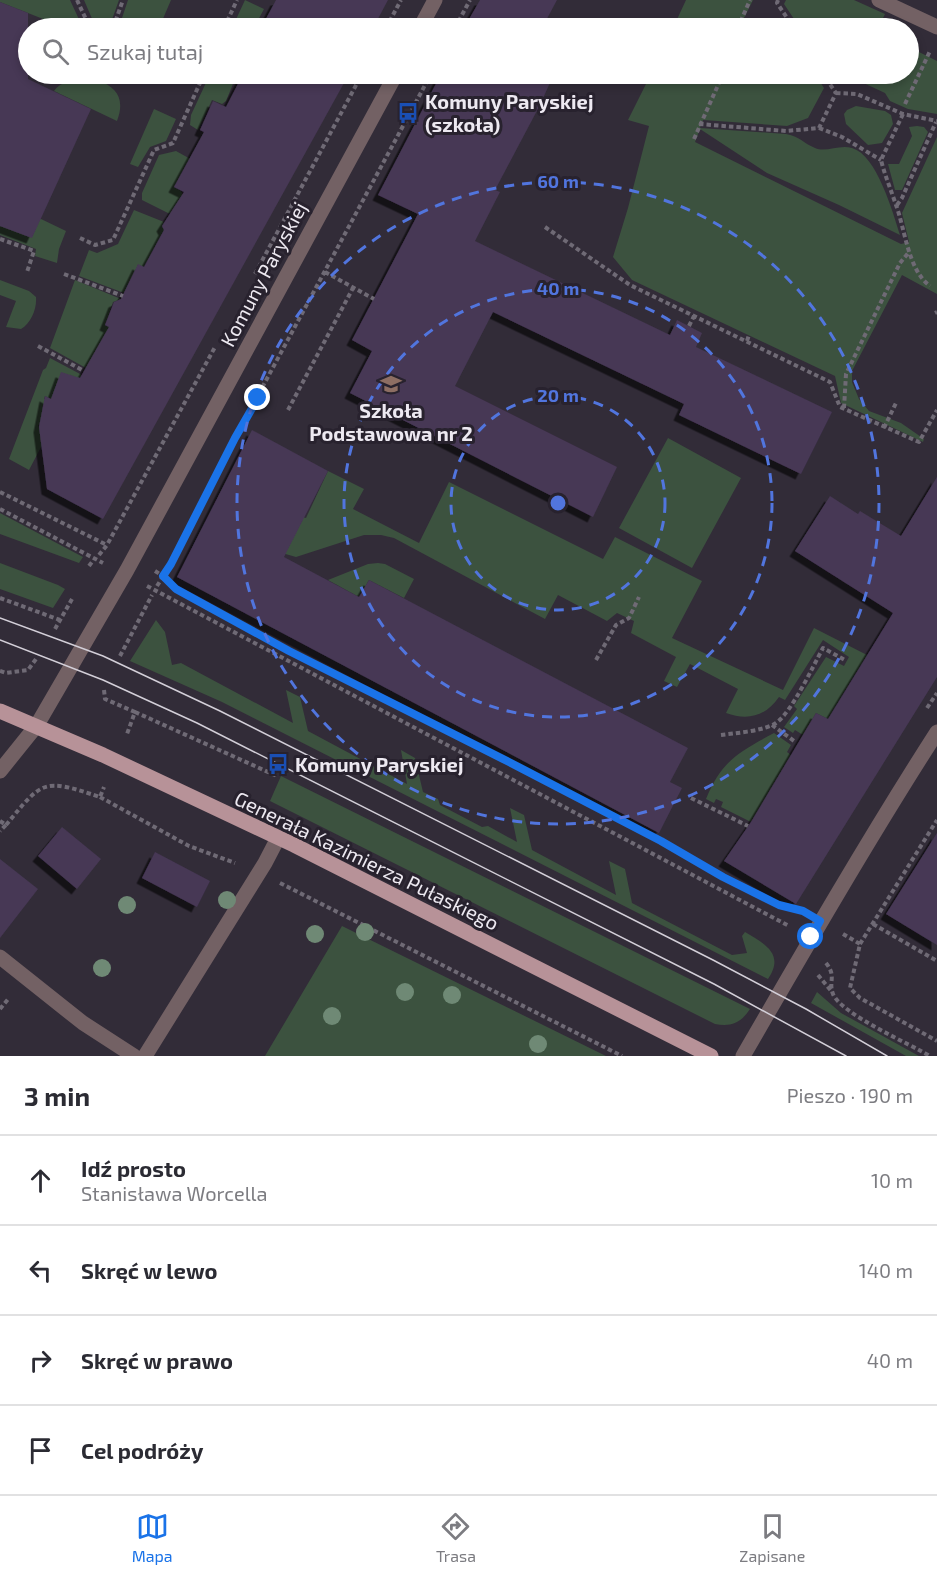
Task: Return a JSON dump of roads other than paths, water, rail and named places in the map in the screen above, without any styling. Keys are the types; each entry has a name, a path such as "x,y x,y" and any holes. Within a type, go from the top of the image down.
{"main road":[{"name":"Generała Kazimierza Pułaskiego","path":"0,711 128,766 278,838 711,1056"}],"street":[{"path":"425,18 435,0"},
{"path":"879,0 918,18"},
{"path":"919,19 937,27"},
{"name":"Komuny Paryskiej","path":"0,771 37,725 127,570 391,84"},
{"path":"742,1056 802,956 820,921 937,732"},
{"path":"145,1056 258,872 266,863 278,838"},
{"path":"0,957 83,1023 134,1056"}],"tram line":[{"path":"0,618 103,656 220,711 713,960 806,1009 887,1056"},
{"path":"0,640 103,680 197,723 714,984 846,1056"}],"place":[{"name":"Komuny Paryskiej (szkoła)","path":"408,113"},
{"name":"Szkoła Podstawowa nr 2","path":"391,384"},
{"name":"Komuny Paryskiej","path":"278,764"}]}
